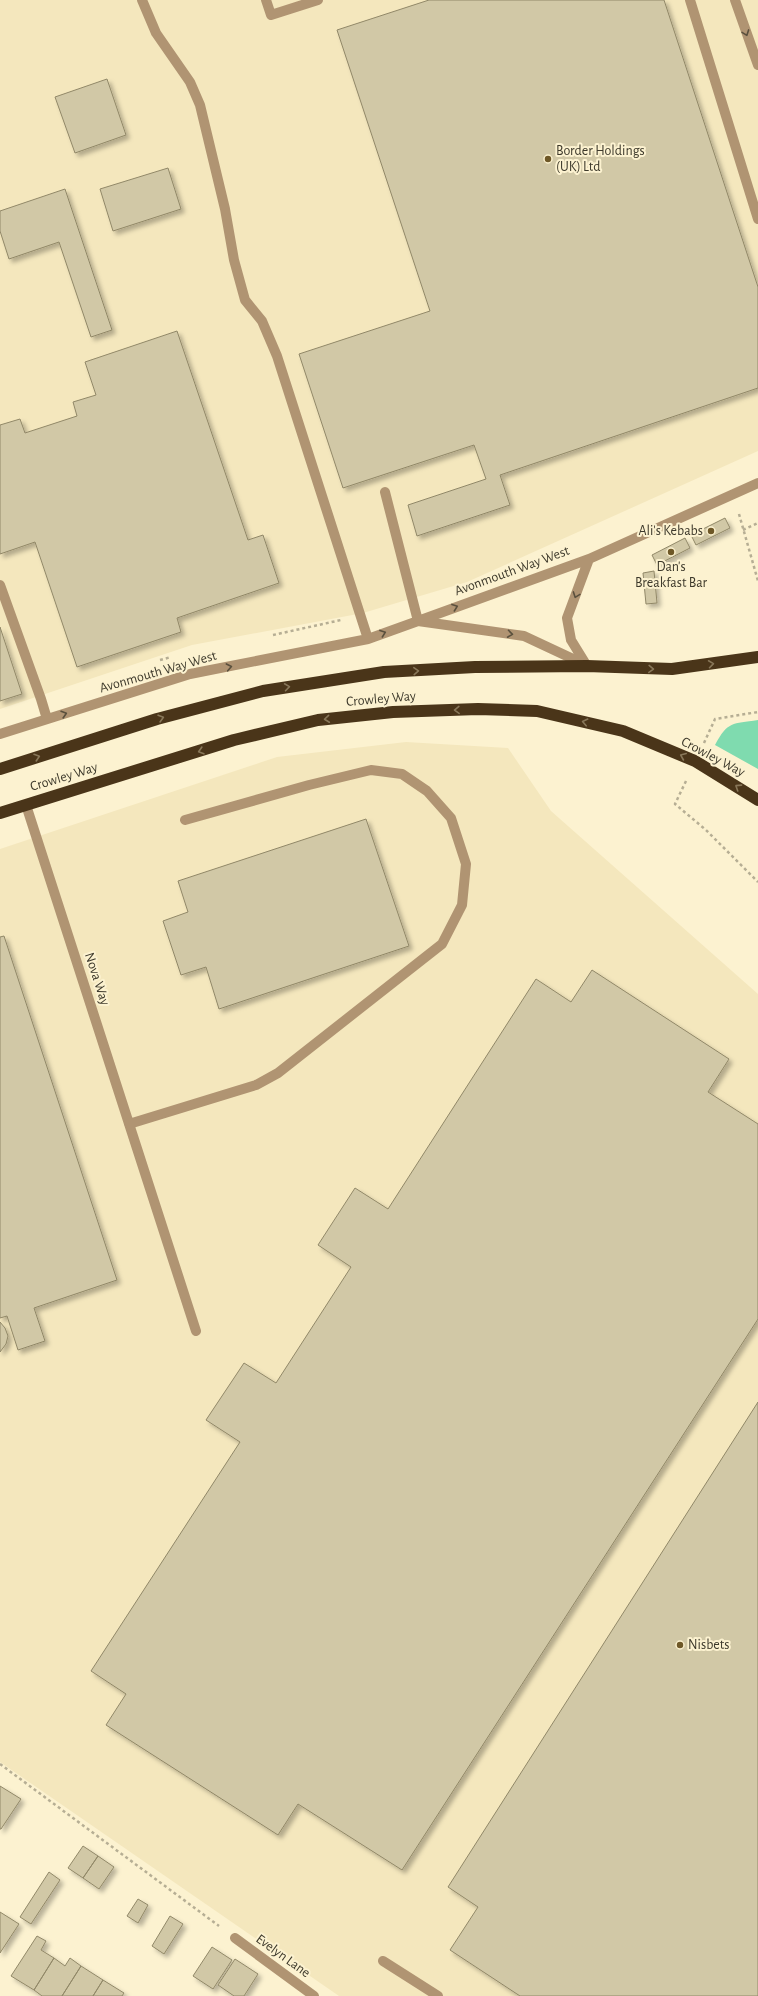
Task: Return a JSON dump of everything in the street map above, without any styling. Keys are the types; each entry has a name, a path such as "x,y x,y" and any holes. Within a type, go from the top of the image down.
{"highway":[{"name":"Crowley Way","path":"0,769 157,719 263,690 384,672 475,667 587,666 672,670 758,657"},
{"name":"Crowley Way","path":"0,813 234,740 318,720 393,712 478,709 537,711 623,731 695,761 758,800"}],"street":[{"path":"142,0 156,33 190,82 200,105 225,209 234,260 245,300 262,321 277,356 368,639"},
{"path":"266,0 271,15 318,0"},
{"path":"690,0 758,219"},
{"path":"735,0 758,65"},
{"path":"589,559 758,483"},
{"path":"385,492 418,621"},
{"name":"Avonmouth Way West","path":"0,734 190,674 368,639 589,559"},
{"name":"Avonmouth Way West","path":"587,666 571,640 567,618 589,559"},
{"path":"0,585 42,699 47,719"},
{"name":"Avonmouth Way West","path":"418,621 524,636 587,666"},
{"path":"129,1124 256,1084 278,1073 442,944 462,905 466,864 451,818 427,791 402,774 371,770 309,785 185,820"},
{"name":"Nova Way","path":"26,805 196,1331"},
{"name":"Evelyn Lane","path":"235,1938 314,1996"},
{"path":"383,1960 438,1996"}],"path":[{"path":"733,494 758,581"},
{"path":"743,530 758,523"},
{"path":"675,804 706,830 758,882"},
{"path":"0,1764 235,1938"}],"shaded area":[{"path":"0,0 758,0 758,451 467,582 363,613 192,645 0,709"},
{"path":"406,742 508,748 551,811 758,994 758,1996 339,1996 0,1762 0,849 277,757"}],"green space":[{"path":"758,720 758,769 715,745 727,728 732,725 736,723"}],"building":[{"name":"Border Holdings (UK) Ltd","path":"429,0 664,0 758,287 758,388 500,475 510,505 417,536 408,505 486,479 474,445 343,488 299,354 430,311 337,30"},
{"path":"107,79 126,135 75,153 55,97"},
{"path":"168,168 181,209 113,231 100,189"},
{"path":"65,189 112,330 91,337 59,242 9,259 0,231 0,211"},
{"path":"177,331 248,540 263,535 279,583 177,618 181,632 77,667 35,542 0,554 0,425 20,419 25,433 77,416 73,402 96,395 85,362"},
{"name":"Ali's Kebabs","path":"725,518 730,528 696,545 691,535"},
{"name":"Dan's Breakfast Bar","path":"685,538 690,548 657,565 652,555"},
{"path":"654,571 657,603 646,604 643,573"},
{"path":"0,627 22,694 0,701"},
{"path":"366,819 409,946 219,1009 206,967 181,975 163,921 188,912 178,881"},
{"path":"4,936 117,1280 34,1308 45,1341 18,1350 7,1316 0,1318 0,937"},
{"path":"592,970 729,1059 708,1092 758,1124 758,1319 402,1870 298,1804 278,1835 106,1725 126,1694 91,1671 240,1442 206,1420 244,1363 276,1383 351,1267 318,1245 355,1188 388,1209 536,979 571,1002"},
{"path":"0,1322 5,1328 8,1336 6,1344 0,1352"},
{"name":"Nisbets","path":"758,1402 758,1996 520,1996 450,1950 478,1907 448,1887"},
{"path":"0,1786 21,1799 1,1829 0,1829"},
{"path":"83,1846 98,1856 83,1878 68,1868"},
{"path":"98,1856 114,1867 99,1889 83,1878"},
{"path":"49,1872 60,1880 31,1924 20,1917"},
{"path":"138,1899 148,1905 138,1923 127,1916"},
{"path":"0,1912 19,1924 0,1953"},
{"path":"170,1916 183,1924 164,1954 152,1946"},
{"path":"37,1936 46,1941 41,1950 54,1958 34,1990 11,1976"},
{"path":"212,1947 232,1960 213,1989 193,1976"},
{"path":"54,1958 65,1966 70,1958 81,1966 62,1996 42,1996 34,1990"},
{"path":"235,1959 258,1974 244,1996 234,1996 218,1985"},
{"path":"81,1966 103,1980 93,1996 62,1996"},
{"path":"103,1980 124,1993 122,1996 93,1996"}],"place":[{"name":"Border Holdings (UK) Ltd","path":"548,159"},
{"name":"Ali's Kebabs","path":"711,531"},
{"name":"Dan's Breakfast Bar","path":"671,552"},
{"name":"Nisbets","path":"680,1645"}]}
